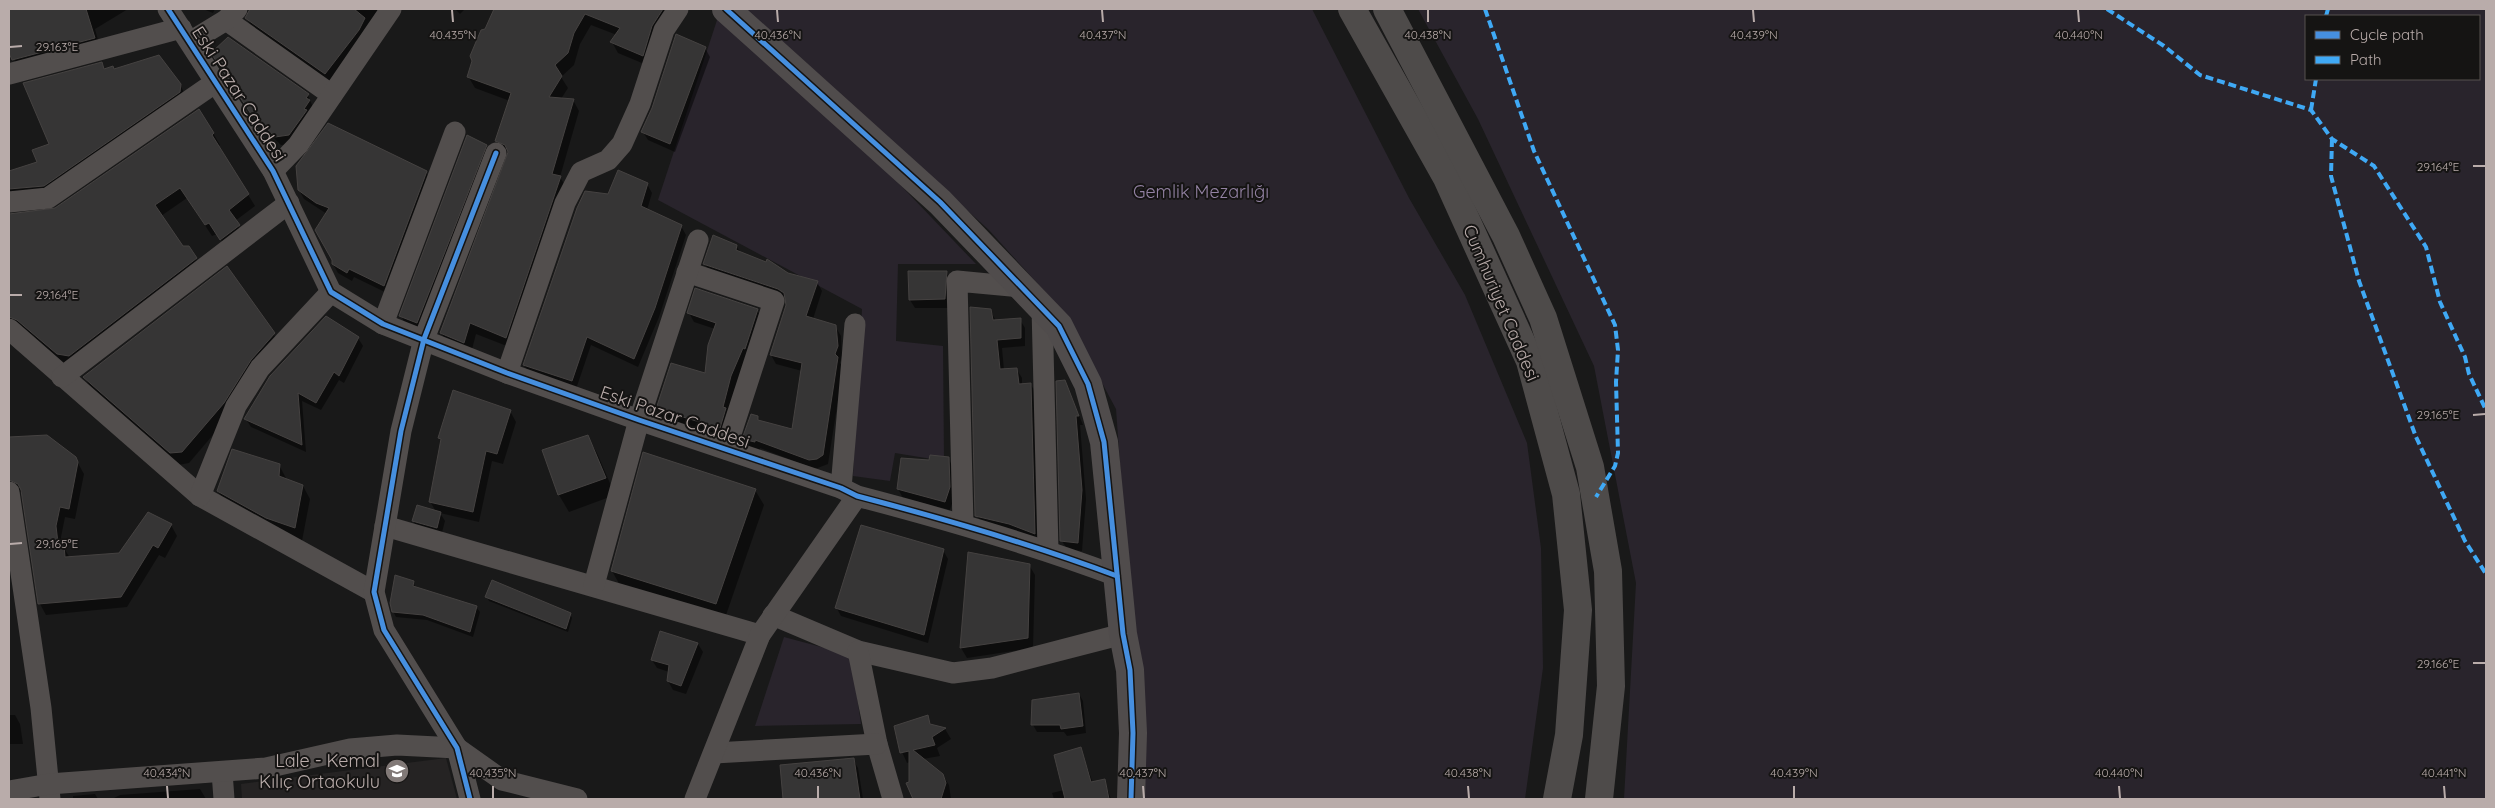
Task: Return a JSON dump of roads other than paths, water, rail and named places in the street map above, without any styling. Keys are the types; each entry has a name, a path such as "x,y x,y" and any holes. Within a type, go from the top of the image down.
{"main road":[{"name":"Cumhuriyet Caddesi","path":"1352,9 1447,178 1530,361 1566,494 1578,610 1569,735 1558,799"},
{"name":"Cumhuriyet Caddesi","path":"1387,9 1506,236 1543,318 1590,467 1608,572 1610,686 1599,799"}],"street":[{"name":"Eski Pazar Caddesi","path":"168,9 273,171 331,292 383,324 507,373 639,420 849,492 1048,550 1118,576"},
{"path":"507,373 565,203 581,172 608,160 622,144 640,104 664,30 678,9"},
{"path":"726,9 940,202 1059,326 1090,392 1104,442 1123,634 1130,670 1132,733 1131,799"},
{"path":"273,171 298,145 332,94 382,12"},
{"path":"9,74 185,35 232,15 332,94"},
{"path":"9,202 48,198 216,82"},
{"path":"383,324 455,132"},
{"path":"470,799 457,748 384,630 374,592 401,431 424,339 496,152"},
{"path":"62,377 289,203"},
{"path":"594,585 639,420 698,240"},
{"path":"686,272 774,301 726,449"},
{"path":"963,524 957,282 1021,287"},
{"path":"200,496 236,406 260,368 331,292"},
{"path":"1042,308 1048,550"},
{"path":"695,799 760,635 774,616 849,492 855,324"},
{"path":"9,329 200,496 374,592"},
{"path":"9,492 16,583 41,708 50,792"},
{"path":"385,526 594,585 760,635"},
{"path":"774,616 858,651 942,672 964,673 992,668 1123,634"},
{"path":"858,651 877,744 893,799"},
{"path":"714,753 877,744"},
{"path":"9,790 50,792 266,768 350,749 397,745 457,748 502,780 578,799"},
{"path":"222,772 224,799"}],"place":[{"name":"Lale - Kemal Kılıç Ortaokulu","path":"397,771"}],"park label":[{"name":"Gemlik Mezarlığı","path":"1201,192"}]}
